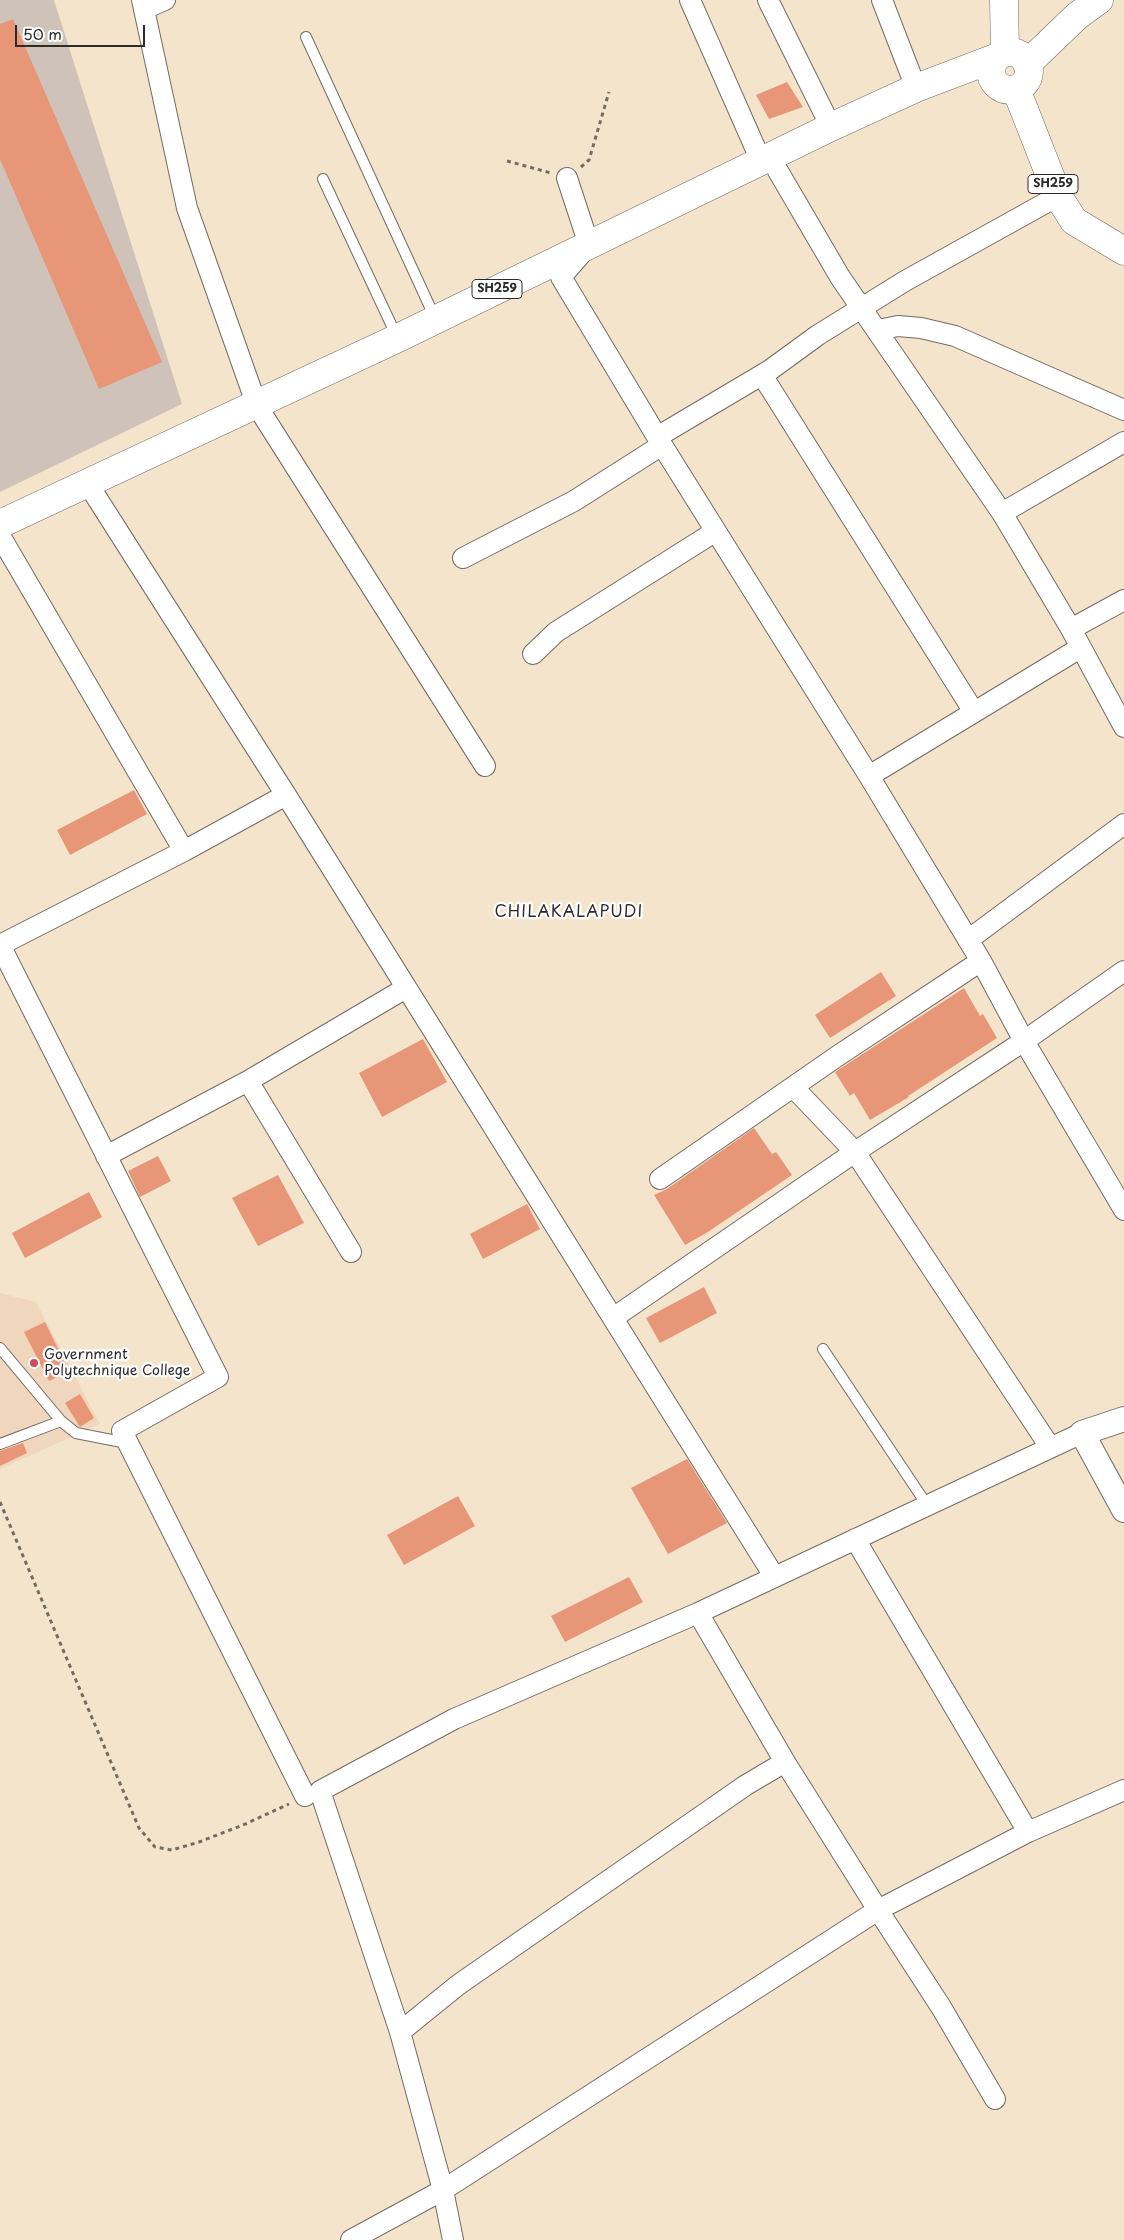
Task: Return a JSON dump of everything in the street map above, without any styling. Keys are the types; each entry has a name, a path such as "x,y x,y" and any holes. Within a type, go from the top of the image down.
{"main road":[{"path":"1004,0 1010,68"},
{"path":"1010,68 1070,0"},
{"path":"1010,68 1099,0"},
{"name":"SH259","path":"1,534 95,495 435,319 589,245 922,99 1010,68"},
{"name":"SH259","path":"1,534 260,410 562,277 769,166 831,127 916,88 1010,68"},
{"name":"SH259","path":"1010,68 1058,196 1074,221 1124,251"},
{"name":"SH259","path":"1010,68 1073,197 1091,213 1124,233"}],"street":[{"path":"165,0 143,4 187,208 260,410 485,766"},
{"path":"690,0 769,166 840,277 1002,513 1071,629 1124,727"},
{"path":"768,0 831,127"},
{"path":"882,0 916,88"},
{"path":"567,178 589,245 562,277 659,441 869,776 981,961 1024,1041 1124,1210"},
{"path":"464,558 574,501 659,441 762,375 862,307 905,280 1058,196"},
{"path":"878,330 898,326 921,328 955,336 1124,410"},
{"path":"762,375 974,712"},
{"path":"1002,513 1124,442"},
{"path":"95,495 286,795 774,1576"},
{"path":"533,654 556,632 716,531"},
{"path":"1,534 184,851"},
{"path":"1071,629 1124,600"},
{"path":"869,776 1080,648"},
{"path":"286,795 184,851 0,945 218,1377 122,1431 305,1796"},
{"path":"968,940 1124,824"},
{"path":"660,1179 981,961"},
{"path":"613,1318 856,1152 1024,1041 1124,971"},
{"path":"106,1156 248,1081 406,988"},
{"path":"248,1081 351,1252"},
{"path":"793,1087 856,1152 1050,1447"},
{"path":"454,2240 400,2032 320,1791 454,1719 698,1612 1050,1447 1082,1433 1124,1419"},
{"path":"1082,1433 1124,1510"},
{"path":"856,1539 1028,1832"},
{"path":"698,1612 785,1762 941,2007 995,2099"},
{"path":"400,2032 458,1985 746,1785 785,1762"},
{"path":"351,2240 442,2190 878,1910 1028,1832 1124,1790"}],"lane":[{"path":"306,37 435,319"},
{"path":"323,179 398,338"},
{"path":"0,1348 60,1421 76,1432 127,1443"},
{"path":"823,1349 927,1505"},
{"path":"0,1444 60,1421"}],"path":[{"path":"507,161 567,178 589,160 609,92"},
{"path":"0,1502 139,1828 155,1847 172,1850 199,1842 243,1825 305,1796"}],"shaded area":[{"path":"0,0 54,0 182,404 0,492"},
{"name":"Government Polytechnique College","path":"0,1293 36,1302 100,1424 0,1469"}],"building":[{"path":"13,19 162,362 99,389 0,159 0,24"},
{"path":"787,82 803,107 769,119 756,95"},
{"path":"134,790 147,814 70,855 57,830"},
{"path":"881,972 896,996 830,1038 815,1015"},
{"path":"964,988 980,1016 983,1014 997,1038 909,1097 870,1120 854,1093 850,1096 835,1072"},
{"path":"423,1039 447,1082 382,1117 359,1073"},
{"path":"754,1128 772,1154 776,1152 792,1175 708,1232 685,1245 654,1195 667,1189"},
{"path":"158,1156 171,1181 140,1197 128,1171"},
{"path":"278,1175 304,1223 258,1246 232,1198"},
{"path":"89,1192 102,1217 25,1258 12,1233"},
{"path":"527,1204 540,1229 483,1259 470,1234"},
{"path":"704,1287 717,1313 660,1343 646,1318"},
{"path":"45,1322 69,1371 49,1381 24,1332"},
{"path":"80,1394 94,1418 80,1427 65,1403"},
{"path":"23,1443 27,1453 0,1466 0,1451"},
{"path":"687,1459 727,1523 668,1554 631,1488"},
{"path":"458,1496 475,1526 404,1565 387,1535"},
{"path":"629,1577 643,1602 565,1642 551,1616"}],"place":[{"name":"Government Polytechnique College","path":"34,1363"}],"district":[{"name":"CHILAKALAPUDI","path":"569,913"}]}
